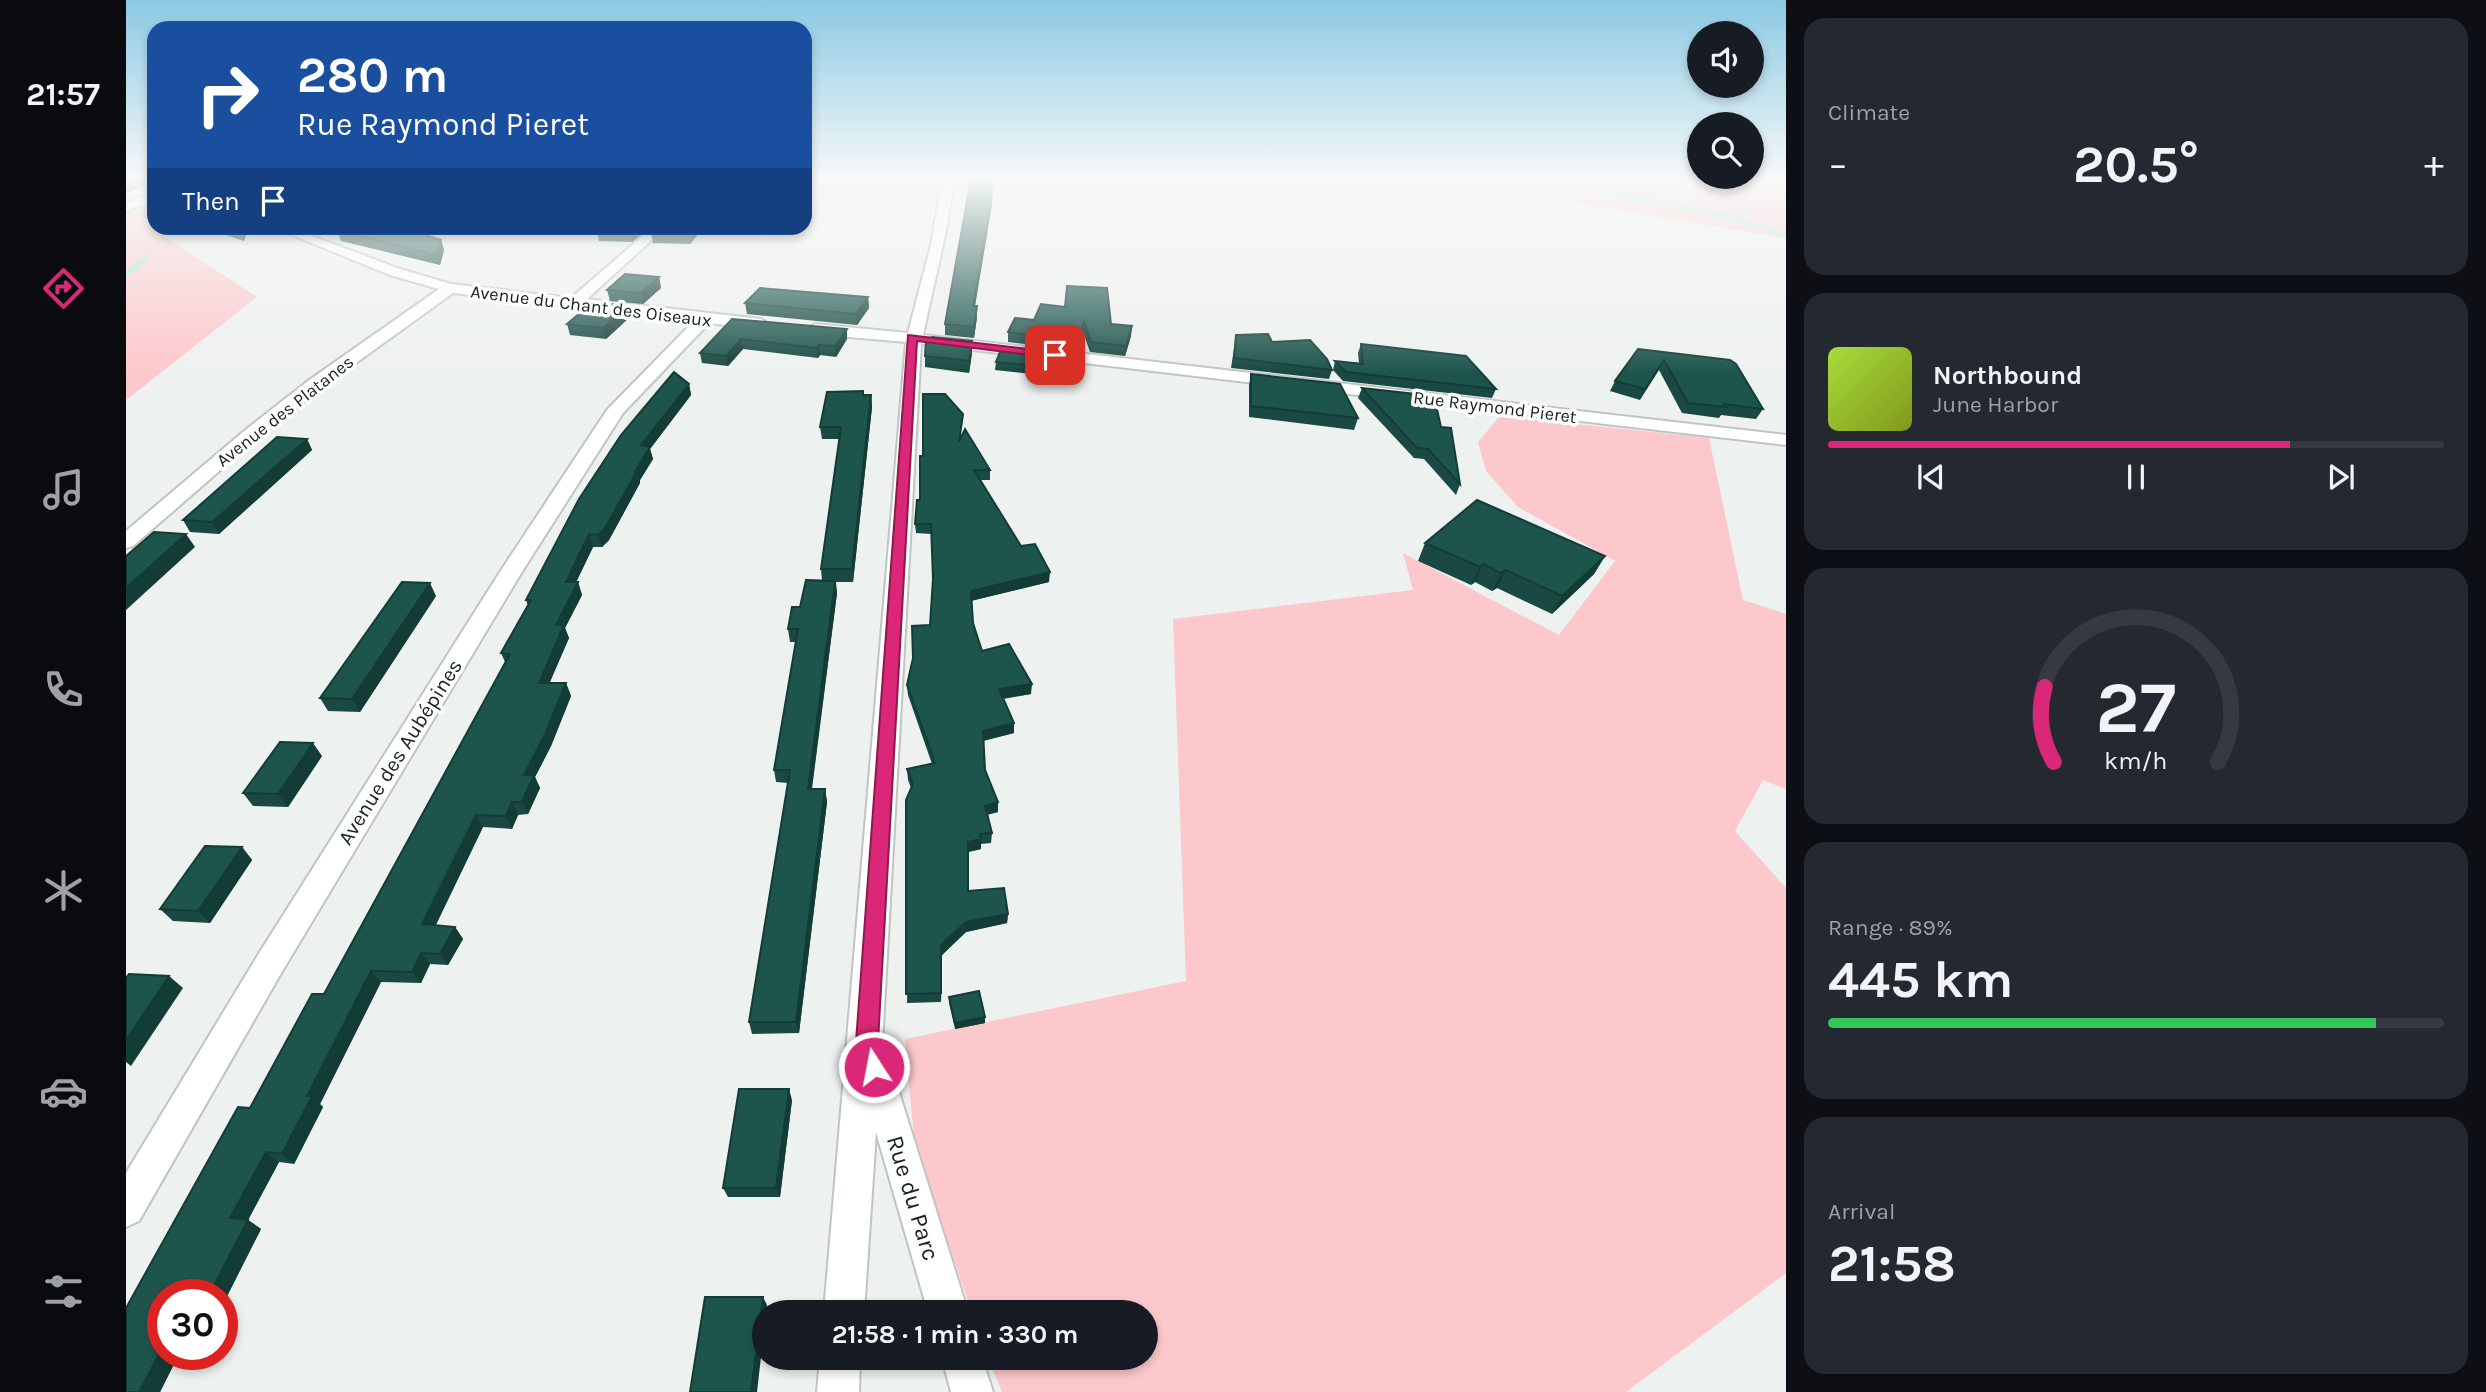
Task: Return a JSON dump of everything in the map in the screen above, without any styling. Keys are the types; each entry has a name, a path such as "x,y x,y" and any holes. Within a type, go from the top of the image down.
{"street":[{"name":"Avenue du Chant des Oiseaux","path":"321,243 395,272 450,288 773,326"},
{"path":"573,304 642,243"},
{"name":"Rue du Parc","path":"845,1300 867,1042 889,678 913,362 912,338 937,243"},
{"name":"Avenue des Platanes","path":"126,542 249,436 314,385 450,288"},
{"name":"Avenue des Aubépines","path":"126,1208 269,965 509,575 616,410 704,319"},
{"path":"801,328 912,338"},
{"name":"Rue Raymond Pieret","path":"912,338 1786,440"},
{"name":"Rue du Parc","path":"867,1042 944,1300"},
{"path":"838,1392 839,1370"},
{"path":"966,1370 972,1392"}],"shaded area":[{"path":"126,243 174,243 257,297 126,400"},
{"path":"1500,416 1709,438 1743,600 1786,614 1786,789 1763,780 1735,831 1786,888 1786,1273 1626,1392 1002,1392 993,1370 1158,1370 1158,1300 968,1300 915,1149 905,1039 1186,981 1173,619 1413,590 1403,553 1559,635 1615,561 1518,507 1486,471 1478,442"}],"building":[{"path":"388,243 440,243 436,255"},
{"path":"960,243 984,243 973,306 977,306 974,327 945,324"},
{"path":"625,274 659,277 641,293 607,290"},
{"path":"1067,286 1107,288 1111,324 1132,326 1126,346 1091,342 1084,322 1078,340 1008,332 1015,318 1034,320 1041,304 1065,307"},
{"path":"760,288 868,297 856,314 745,303"},
{"path":"593,302 627,306 603,328 567,324"},
{"path":"732,319 847,329 835,346 819,345 817,348 741,339 726,356 700,353"},
{"path":"1268,334 1272,342 1310,340 1327,359 1332,370 1234,358 1236,335"},
{"path":"932,337 972,341 969,361 925,356 926,340"},
{"path":"1361,344 1466,356 1496,389 1346,372 1335,361 1363,364"},
{"path":"1002,347 1073,356 1069,369 996,362"},
{"path":"1638,349 1730,360 1736,364 1763,409 1688,403 1664,360 1645,389 1615,381"},
{"path":"674,372 689,384 641,445 650,447 605,528 598,535 589,534 566,582 578,582 556,625 564,625 539,683 566,683 524,775 534,775 522,802 512,802 506,816 476,815 422,924 455,927 440,954 421,953 412,972 371,971 307,1096 312,1096 282,1154 266,1152 230,1218 248,1220 217,1279 147,1279 147,1370 151,1370 139,1392 126,1392 126,1308 238,1107 250,1108 312,994 324,994 510,654 501,653 531,600 526,600 579,499 621,435"},
{"path":"1251,374 1340,384 1358,418 1251,406"},
{"path":"1362,388 1434,396 1441,427 1451,428 1460,484 1428,449 1417,448"},
{"path":"863,391 863,395 871,395 852,569 821,569 841,427 820,427 827,392"},
{"path":"923,394 945,394 963,414 959,442 965,429 990,470 974,470 1021,546 1035,544 1050,572 971,591 973,623 982,651 1009,644 1032,684 999,689 1014,723 983,731 985,770 998,802 985,806 992,833 980,834 981,839 968,842 968,891 1004,888 1008,914 966,922 941,945 941,993 906,994 906,800 913,784 907,769 935,763 907,685 913,658 912,626 930,625 933,579 931,524 915,524 917,500 920,500 920,456 923,456"},
{"path":"277,437 307,439 212,522 183,520"},
{"path":"1477,500 1605,556 1562,596 1506,570 1501,573 1483,564 1480,567 1425,543"},
{"path":"154,532 186,534 126,588 126,556"},
{"path":"806,580 835,581 808,789 825,789 796,1022 749,1022 790,770 774,770 798,629 788,629 792,607 800,607"},
{"path":"402,582 430,583 352,699 320,698"},
{"path":"280,742 313,743 278,794 243,793"},
{"path":"205,846 242,847 198,911 160,909"},
{"path":"129,974 169,976 126,1040 126,978"},
{"path":"979,991 985,1017 955,1023 949,997"},
{"path":"739,1089 789,1089 776,1188 723,1188"},
{"path":"705,1297 763,1297 763,1300 752,1300 754,1370 751,1392 690,1392"}],"waterway":[{"path":"126,275 146,257"}],"route":[{"path":"874,1067 867,1042 889,678 913,362 912,338 1055,355"}]}
